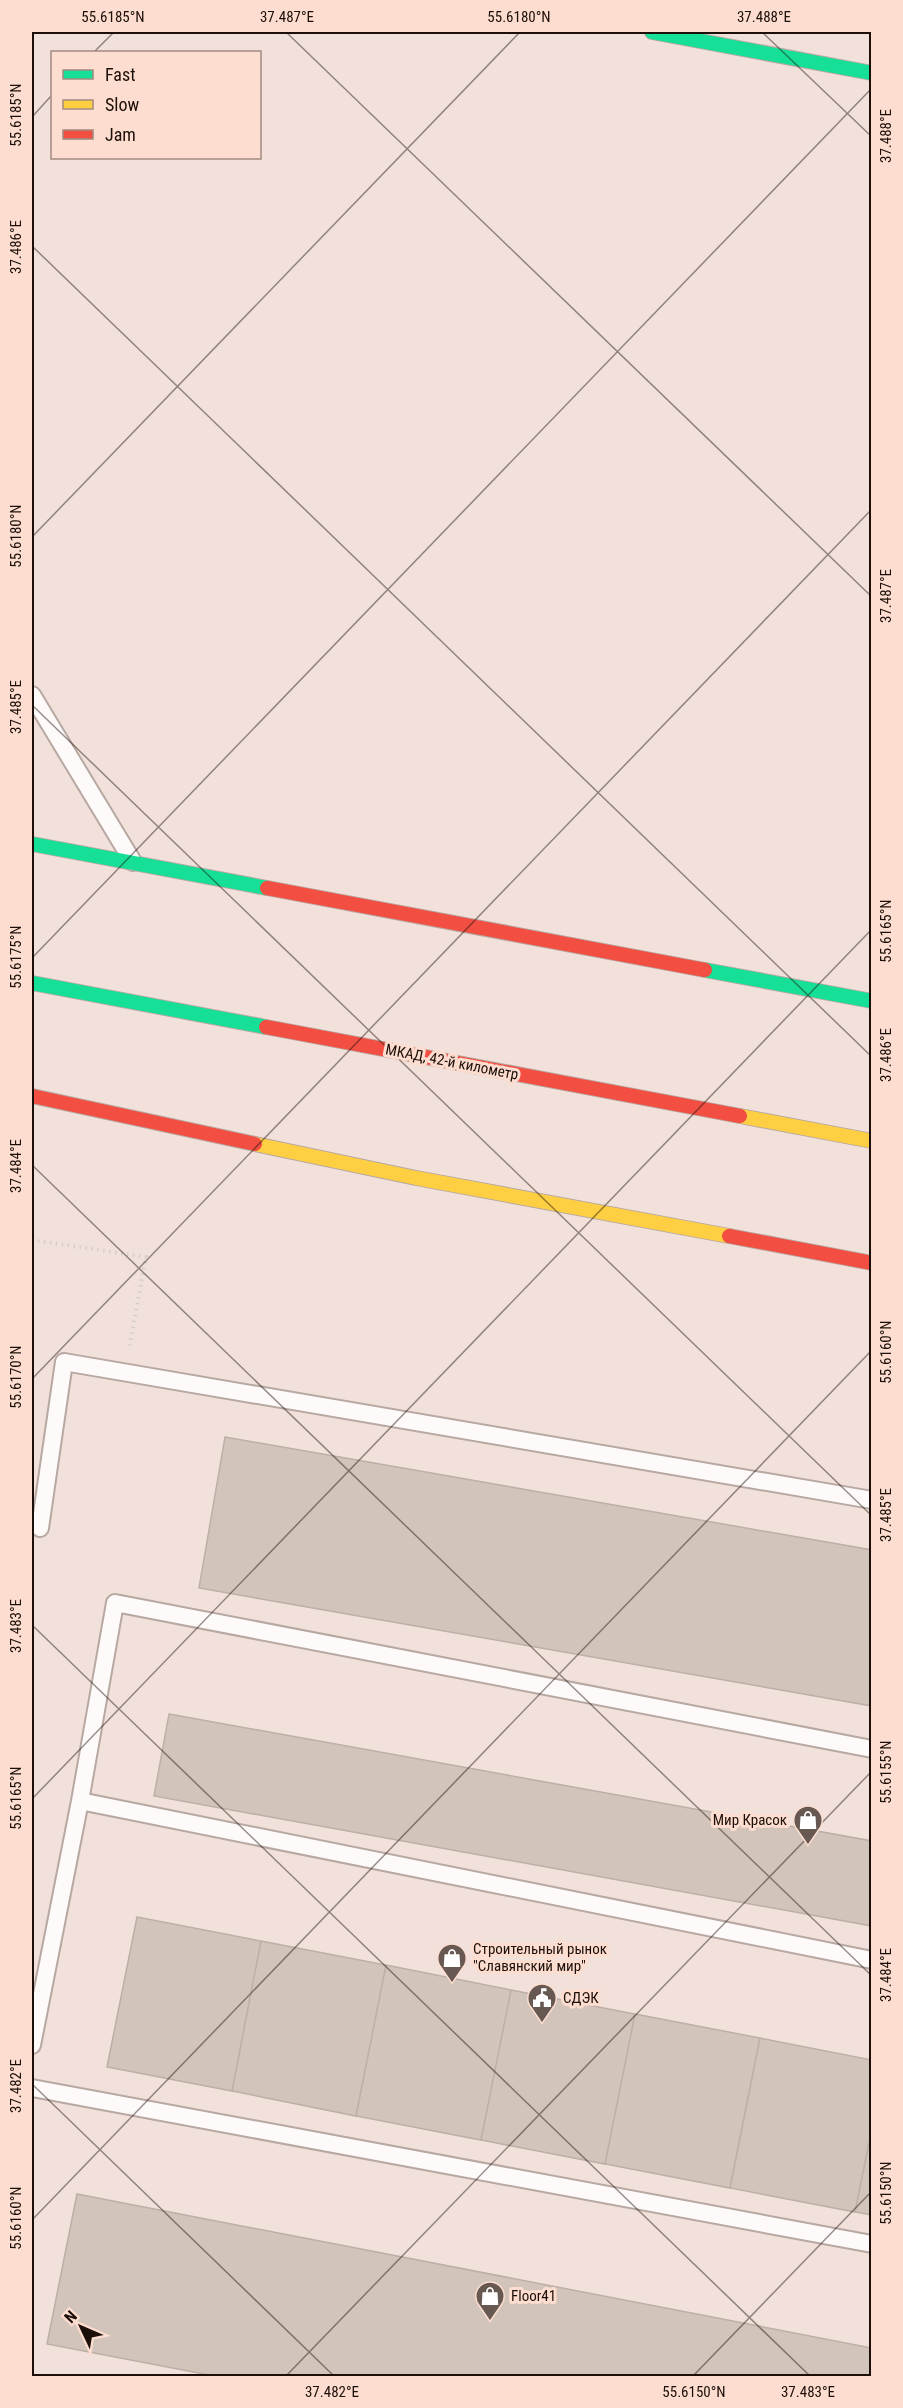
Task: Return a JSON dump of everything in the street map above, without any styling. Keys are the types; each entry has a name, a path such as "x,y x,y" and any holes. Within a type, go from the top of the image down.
{"main road":[{"path":"652,32 872,73"},
{"path":"32,844 872,1002"},
{"name":"МКАД, 42-й километр","path":"32,983 872,1141"},
{"path":"32,1096 416,1178 872,1263"}],"lane":[{"path":"32,695 133,863"},
{"path":"40,1528 64,1362 872,1500"},
{"path":"32,2045 80,1801 115,1603 872,1749"},
{"path":"80,1801 872,1960"},
{"path":"32,2088 872,2244"}],"path":[{"path":"32,1240 146,1257 125,1372"}],"building":[{"path":"225,1437 872,1550 872,1706 199,1588"},
{"path":"169,1714 872,1841 872,1926 154,1796"},
{"path":"137,1917 261,1941 232,2091 107,2067"},
{"path":"261,1941 386,1965 356,2116 232,2091"},
{"path":"386,1965 511,1990 481,2140 356,2116"},
{"path":"511,1990 635,2014 605,2164 481,2140"},
{"path":"635,2014 760,2038 730,2188 605,2164"},
{"path":"760,2038 872,2060 872,2128 855,2212 730,2188"},
{"path":"872,2128 872,2215 855,2212"},
{"path":"77,2194 872,2348 872,2376 214,2376 47,2344"}],"traffic: fast":[{"path":"652,32 872,73"},
{"path":"32,844 267,888"},
{"path":"705,970 872,1001"},
{"path":"32,983 266,1027"}],"traffic: slow":[{"path":"740,1116 872,1141"},
{"path":"255,1144 416,1178 729,1236"}],"traffic: jam":[{"path":"267,888 705,970"},
{"path":"266,1027 740,1116"},
{"path":"32,1096 255,1144"},
{"path":"729,1236 872,1263"}],"place":[{"name":"Мир Красок","path":"808,1846"},
{"name":"Строительный рынок \"Славянский мир\"","path":"452,1984"},
{"name":"СДЭК","path":"542,2024"},
{"name":"Floor41","path":"490,2322"}]}
